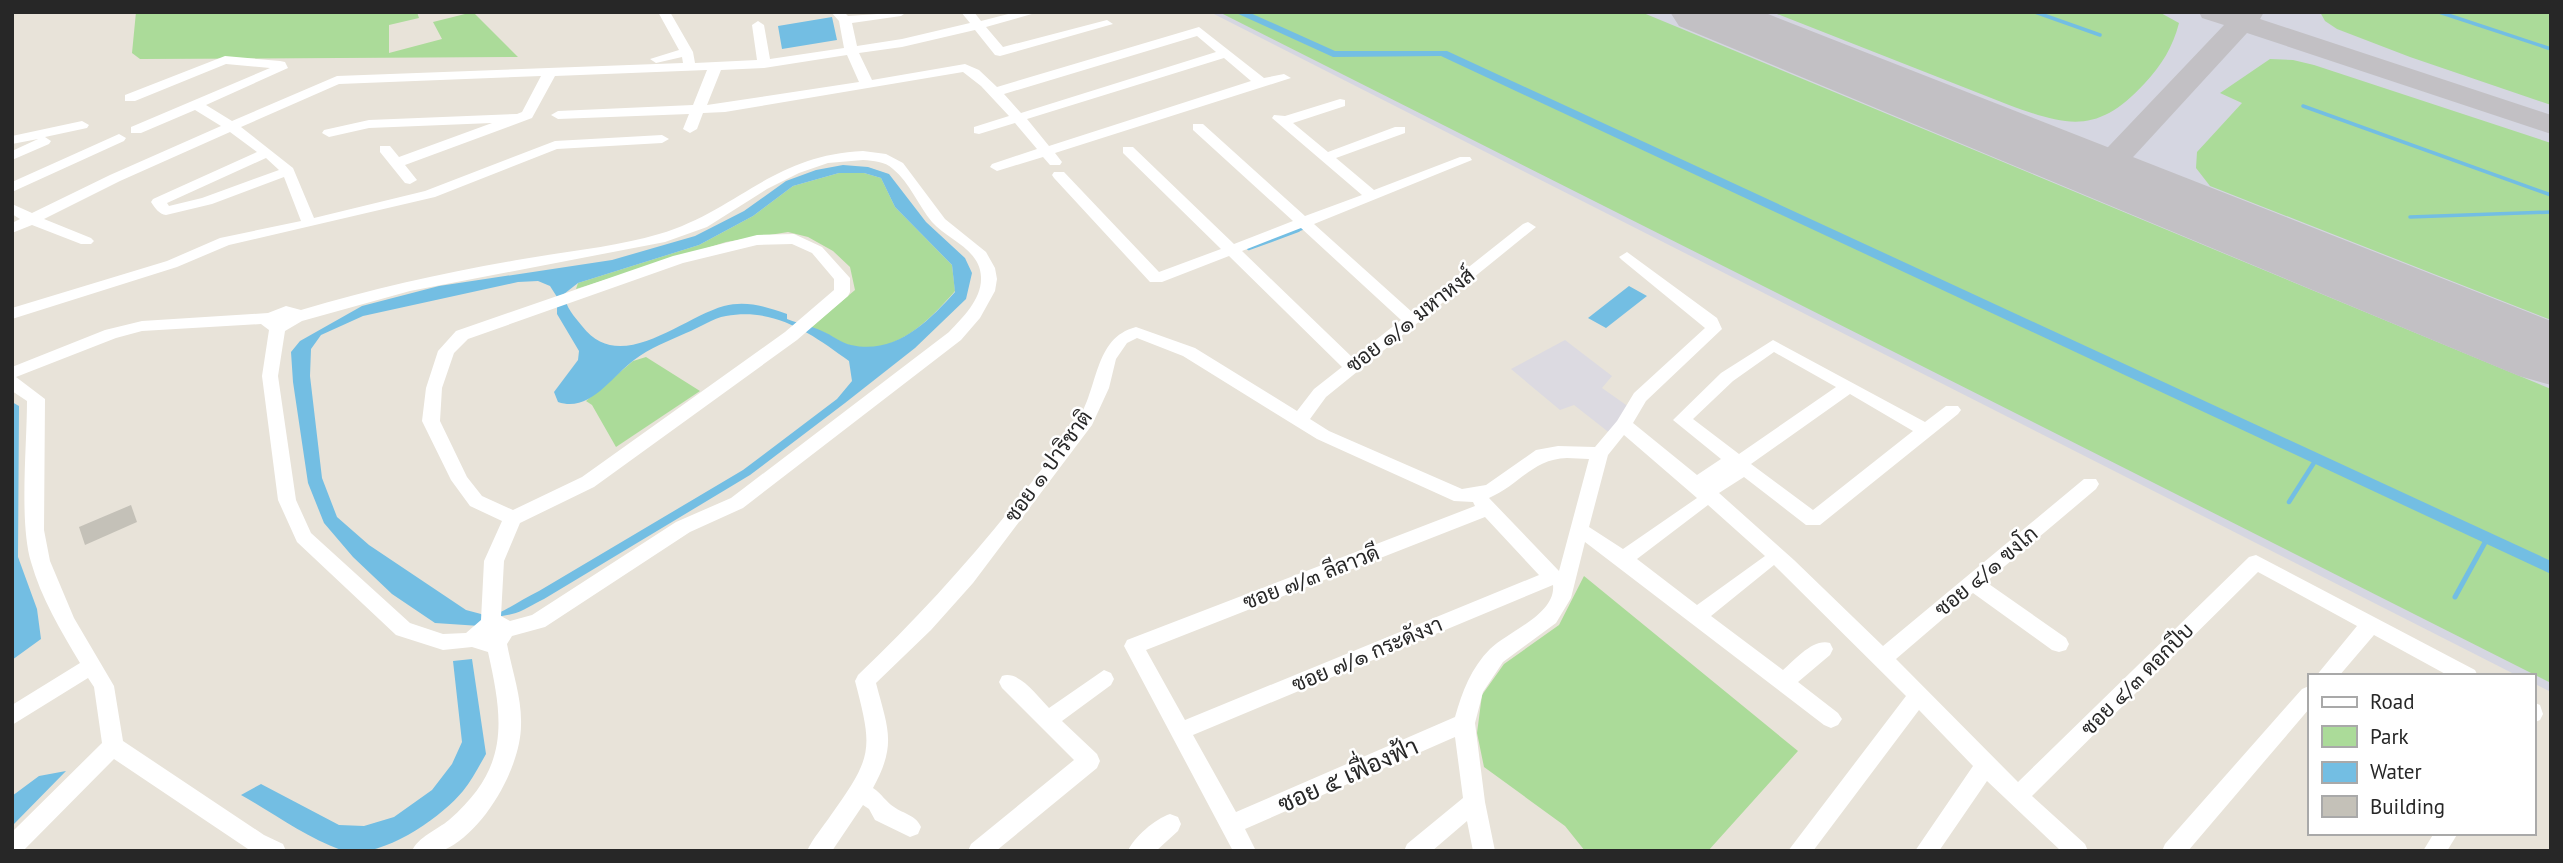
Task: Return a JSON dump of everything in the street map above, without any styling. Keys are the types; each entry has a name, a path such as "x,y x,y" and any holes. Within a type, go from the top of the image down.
{"street":[{"path":"664,12 688,59"},
{"path":"867,84 851,50 841,16 901,12"},
{"path":"967,12 1000,52 1107,24"},
{"path":"12,229 115,178 337,80 549,74 606,70 688,59 716,65 764,64 977,26 1033,12"},
{"path":"758,25 764,64"},
{"path":"995,92 1199,31 1261,82"},
{"path":"979,130 1226,53"},
{"path":"130,98 225,60 280,65 281,68 136,130"},
{"path":"690,129 716,65"},
{"path":"558,115 724,108 965,68 974,71 995,92 1053,163 1156,279 1465,160"},
{"path":"397,163 527,115 549,74"},
{"path":"997,167 1053,163 1261,82 1284,78"},
{"path":"1340,103 1282,120 1372,196"},
{"path":"197,105 288,171 299,191 302,215 310,222"},
{"path":"329,133 369,124 519,118"},
{"path":"12,140 82,125"},
{"path":"1198,127 1412,321"},
{"path":"12,156 50,139 55,131"},
{"path":"1325,157 1400,131"},
{"path":"12,188 119,138"},
{"path":"12,314 172,264 225,241 261,235 430,194 555,145 662,139"},
{"path":"385,149 410,180"},
{"path":"1128,150 1351,366"},
{"path":"266,153 158,202 166,211 227,194 288,171"},
{"path":"12,373 111,334 142,326 282,321 425,281 631,246 667,237 704,223 774,177 799,166 850,156 884,157 907,174 940,221 972,246 988,264 990,278 986,298 975,315 914,371 737,503 684,527 538,621 492,627 467,641 443,642 403,629 304,537 287,500 270,376 275,335 282,321"},
{"path":"12,208 31,219 86,241"},
{"name":"ซอย ๑/๑ มหาหงส์","path":"1298,421 1320,393 1351,366 1412,321 1528,227"},
{"path":"423,851 447,836 479,807 507,761 511,725 492,627 494,561 513,519 588,482 691,410 791,336 842,292 844,284 817,250 794,239 757,240 678,259 462,335 446,351 434,388 431,421 460,480 476,501 513,519"},
{"path":"1484,851 1474,802 1464,723 1473,688 1496,656 1549,617 1561,598 1560,579 1578,530 1600,453 1623,425 1640,397 1714,329 1711,322 1628,257"},
{"name":"ซอย ๑ ปาริชาติ","path":"818,851 858,791 878,751 876,722 865,681 924,624 966,578 1086,421 1101,388 1108,359 1121,339 1136,332 1189,352 1323,435 1444,491 1483,502"},
{"path":"1926,431 1773,345 1727,377 1682,419 1813,520 1952,411"},
{"path":"12,382 36,399 35,530 40,561 65,621 104,686 113,746 256,842 275,851"},
{"path":"1623,559 1738,464 1849,386"},
{"path":"1623,425 1699,494 1788,565 1883,658 2066,847"},
{"path":"1560,579 1483,502 1537,457 1560,453 1600,453"},
{"name":"ซอย ๔/๑ ฃงโก","path":"1883,658 2090,484"},
{"name":"ซอย ๗/๓ ลีลาวดี","path":"1181,731 1134,646 1483,502"},
{"path":"1578,530 1601,542 1831,719"},
{"name":"ซอย ๔/๓ ดอกปีบ","path":"2017,797 2256,562 2372,623"},
{"path":"1697,616 1766,563"},
{"name":"ซอย ๗/๑ กระดังงา","path":"1181,731 1560,579"},
{"path":"1973,583 2059,644"},
{"path":"2328,674 2372,623 2465,674"},
{"path":"1783,682 1822,649"},
{"path":"12,716 92,666"},
{"path":"1048,720 1104,679"},
{"path":"979,851 1088,761 1009,682"},
{"path":"1799,851 1918,696"},
{"path":"2173,851 2308,696"},
{"name":"ซอย ๕ เฟื่องฟ้า","path":"1231,825 1464,723"},
{"path":"1181,731 1245,851"},
{"path":"12,847 113,746"},
{"path":"1926,851 1985,766"},
{"path":"858,791 877,802 883,813 910,827"},
{"path":"1415,851 1474,802"},
{"path":"1139,851 1170,824"},
{"path":"2434,851 2446,835"}],"shaded area":[{"path":"1210,12 2551,12 2551,692 2535,684 2535,674 2514,674"},
{"path":"1565,340 1612,376 1602,388 1629,407 1611,434 1574,405 1560,410 1511,369"}],"green space":[{"path":"136,12 417,12 419,18 389,25 389,53 442,39 433,22 473,12 518,57 140,59 132,53"},
{"path":"1219,12 1641,12 2551,389 2551,683"},
{"path":"1772,12 2159,12 2179,23 2161,63 2128,99 2097,118 2066,121 2009,105"},
{"path":"2320,12 2551,12 2551,105 2337,29 2325,21"},
{"path":"2270,59 2293,60 2314,65 2551,143 2551,320 2210,186 2196,168 2197,152 2242,103 2220,93"},
{"path":"839,173 864,173 881,178 895,207 952,265 955,291 922,325 895,342 865,348 849,345 820,331 809,329 855,290 850,267 833,251 808,237 788,232 726,242 576,289 578,283 699,245 753,216 793,186"},
{"path":"646,357 700,391 616,447 592,405 586,401 633,361"},
{"path":"1584,576 1798,751 1708,851 1585,851 1565,826 1484,767 1477,733 1482,695 1504,664 1559,625"}],"water":[{"path":"832,17 837,40 782,49 778,26"},
{"path":"843,165 868,167 889,174 926,222 965,258 972,273 966,299 915,348 750,475 544,599 516,613 491,619 480,626 435,623 392,594 353,557 324,523 308,483 293,382 291,352 300,341 362,306 439,286 612,260 695,236 744,211 786,181 816,170","holes":["839,173 864,173 881,178 895,207 952,265 955,292 922,325 896,341 867,347 851,345 818,329 787,319 787,314 741,304 707,312 651,339 632,345 614,346 597,340 568,308 564,294 578,283 699,245 753,216 793,186","538,281 550,286 557,297 557,314 579,351 578,360 554,392 558,402 570,404 590,398 634,360 653,348 716,319 744,314 777,319 821,341 849,361 852,381 837,399 743,470 539,591 486,618 466,610 369,545 337,517 322,478 310,376 311,349 321,335 363,316 518,282"]},
{"path":"1629,286 1647,296 1606,328 1588,318"},
{"path":"12,402 19,406 18,557 37,609 41,639 12,660"},
{"path":"472,659 486,754 453,802 408,835 373,850 341,850 303,832 241,795 261,784 339,825 364,826 394,817 432,790 452,764 462,742 453,661"},
{"path":"66,771 12,826 12,796 39,776"}],"building":[{"path":"131,505 137,522 85,545 79,527"}],"waterway":[{"path":"1239,12 1333,54 1443,53 2551,568"},
{"path":"2035,12 2100,35"},
{"path":"2439,12 2551,49"},
{"path":"2303,106 2551,195"},
{"path":"2410,217 2551,212"},
{"path":"1294,231 1303,228"},
{"path":"1249,248 1298,230"},
{"path":"2289,502 2317,458"},
{"path":"2455,597 2488,537"}],"taxiway":[{"path":"2212,12 2242,22"},
{"path":"2242,22 2251,12"},
{"path":"2101,173 2242,22"},
{"path":"2242,22 2551,125"}],"runway":[{"path":"1703,12 2551,355"}]}
